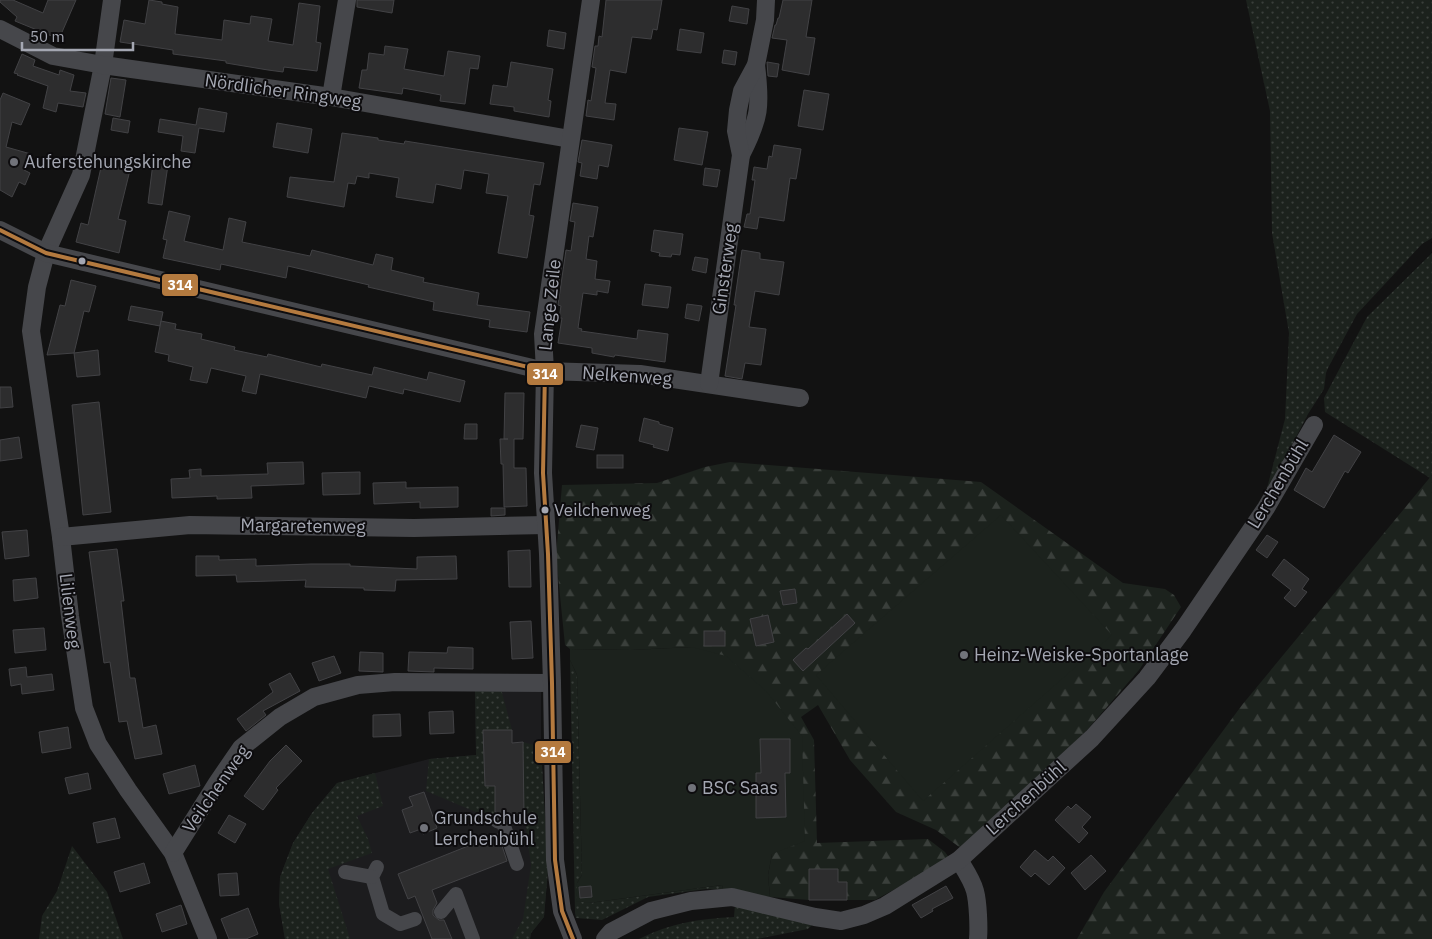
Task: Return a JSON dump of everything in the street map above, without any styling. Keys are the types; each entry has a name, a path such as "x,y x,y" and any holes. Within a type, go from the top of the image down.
{"street":[{"name":"Lilienweg","path":"112,0 103,65 81,174 46,253 37,287 31,331 84,708 98,744 128,790 173,852 208,939"},
{"path":"331,97 347,0"},
{"name":"Lange Zeile","path":"573,939 562,911 555,860 552,683 543,473 545,371 543,334 591,0"},
{"name":"Ginsterweg","path":"710,384 741,155 736,131 738,110 742,91 756,65 766,0"},
{"name":"Nördlicher Ringweg","path":"0,29 53,56 103,65 331,97 570,140"},
{"name":"Nelkenweg","path":"0,230 46,253 545,371 640,374 800,398"},
{"name":"Lerchenbühl","path":"605,939 611,932 651,911 691,901 732,897 815,917 841,921 864,915 885,906 958,860 1092,738 1147,678 1183,630 1266,508 1314,425"},
{"name":"Margaretenweg","path":"61,537 190,525 414,528 546,525"},
{"name":"Veilchenweg","path":"173,852 241,748 280,716 314,696 358,685 395,682 552,683"},
{"path":"496,821 503,823 517,864"},
{"path":"958,860 975,892 978,939"},
{"path":"345,872 374,872 383,914 400,924 415,919"},
{"path":"441,912 456,894 473,939"}],"shaded area":[{"name":"Grundschule Lerchenbühl","path":"475,689 541,691 541,747 548,870 544,917 531,933 530,939 285,939 279,904 280,877 293,843 312,813 337,783 429,759 476,755"}],"green space":[{"path":"1246,0 1432,0 1432,238 1422,244 1357,314 1328,368 1324,389 1308,414 1267,493 1285,419 1289,333 1272,233 1270,111"},
{"path":"1432,253 1432,475 1430,478 1325,412 1324,398 1367,317"},
{"path":"730,462 981,482 1123,583 1165,589 1174,595 1181,607 1139,670 1087,730 990,825 962,849 936,830 896,812 850,760 818,705 801,717 814,740 817,843 928,839 945,852 950,859 875,900 847,900 847,882 838,882 838,869 809,869 809,900 770,897 768,875 772,854 692,647 631,650 570,649 565,645 556,556 562,485 657,483 705,467"},
{"path":"1432,475 1432,939 1077,939 1104,892 1242,705"},
{"name":"Heinz-Weiske-Sportanlage","path":"1001,515 1112,635 923,801 816,675"},
{"name":"BSC Saas","path":"692,647 726,656 766,691 802,736 805,841 772,854 768,875 770,897 723,890 722,885 589,903 576,901 577,883 582,875 577,675 570,660 570,649 631,650"},
{"path":"570,660 577,675 582,875 577,883 589,903 722,885 723,890 706,889 648,897 602,920 576,918"},
{"path":"475,689 501,689 512,730 483,731 485,786 495,786 495,815 478,813 426,791 429,759 476,755"},
{"path":"523,742 541,747 548,870 544,917 531,933 530,939 512,939 523,919 531,865 524,815"},
{"path":"375,773 383,806 357,816 368,839 372,853 328,869 350,939 285,939 279,904 280,877 293,843 312,813 337,783"},
{"path":"72,846 107,892 123,939 39,939 42,916 57,891"},
{"path":"735,904 814,923 808,929 757,939 639,939 662,929 685,923 734,917"}],"building":[{"path":"0,0 13,0 43,13 48,0 76,0 59,39 15,21 17,17"},
{"path":"149,0 178,7 175,34 222,40 224,20 250,24 251,16 272,19 268,41 293,45 299,3 320,6 316,42 321,43 317,71 284,67 283,72 268,70 226,63 226,61 173,54 173,50 120,42 124,20 145,24"},
{"path":"357,0 394,0 392,13 357,7"},
{"path":"606,0 662,0 657,30 653,29 651,39 632,37 626,73 610,70 605,103 616,104 614,120 586,116 588,100 591,101 596,68 592,67 595,46 598,46 599,36 602,37"},
{"path":"783,0 812,0 806,37 815,38 809,75 782,70 787,40 772,38"},
{"path":"732,6 749,9 747,24 729,21"},
{"path":"680,29 704,33 701,53 677,50"},
{"path":"549,30 566,33 564,49 547,46"},
{"path":"385,46 408,49 404,69 444,76 448,51 480,56 478,69 470,68 465,104 440,101 441,95 403,88 402,94 359,88 362,70 367,70 369,53 384,55"},
{"path":"724,50 737,52 735,65 722,63"},
{"path":"22,54 35,60 33,66 59,75 60,70 74,75 70,91 86,93 83,107 58,103 56,112 43,108 48,86 14,73"},
{"path":"511,62 553,69 548,100 551,101 549,117 514,111 514,107 490,104 493,85 507,87"},
{"path":"767,62 779,64 777,77 768,76"},
{"path":"111,78 126,80 120,117 105,114"},
{"path":"804,90 829,94 823,130 798,126"},
{"name":"Auferstehungskirche","path":"3,93 30,104 21,125 12,122 6,147 31,154 24,170 30,173 25,185 19,182 12,197 0,190 0,100"},
{"path":"199,108 227,113 224,132 199,128 195,153 181,151 183,136 158,132 160,119 196,125"},
{"path":"113,118 130,121 128,133 111,130"},
{"path":"277,123 312,129 308,153 273,147"},
{"path":"679,128 708,132 702,165 674,160"},
{"path":"342,133 404,144 405,141 544,163 540,185 534,184 529,215 534,216 527,258 498,253 508,196 486,193 489,174 464,170 461,189 436,184 433,203 396,197 399,178 369,173 369,178 357,176 355,184 348,183 344,207 287,197 290,177 334,182"},
{"path":"582,140 612,145 608,167 599,165 597,179 580,176 582,163 578,162"},
{"path":"774,145 801,149 796,179 790,178 784,221 759,217 757,229 744,227 747,214 750,214 755,180 752,180 754,167 767,169 769,156 772,157"},
{"path":"102,163 130,170 118,219 126,221 119,253 76,242 81,223 88,225"},
{"path":"153,163 168,165 162,205 148,203"},
{"path":"705,168 720,170 717,187 703,185"},
{"path":"573,203 598,207 593,237 589,236 586,259 597,261 595,279 610,281 608,293 597,291 597,295 583,293 578,328 582,329 581,331 637,339 638,330 668,334 665,362 615,355 614,357 592,353 592,348 558,343 562,318 559,318 561,306 558,305 566,250 571,251 575,222 570,221"},
{"path":"169,211 190,216 184,241 223,250 229,218 246,222 242,242 310,256 312,250 373,265 376,254 393,258 391,270 424,278 423,282 479,293 477,305 530,312 527,332 489,327 490,320 433,310 434,302 288,266 286,278 221,264 220,270 163,258 167,240 163,239"},
{"path":"654,230 683,234 680,255 672,254 671,257 659,256 660,253 651,251"},
{"path":"742,250 760,253 760,259 784,262 779,295 755,291 749,327 766,329 761,365 745,363 742,379 725,376"},
{"path":"695,257 708,259 706,273 692,270"},
{"path":"71,280 96,286 89,312 84,311 74,353 47,355 60,305 65,306"},
{"path":"645,284 671,287 668,308 642,305"},
{"path":"687,304 702,306 699,321 685,318"},
{"path":"131,306 163,312 160,326 128,320"},
{"path":"161,321 176,324 175,329 202,334 201,339 235,347 234,350 267,357 268,354 321,367 322,364 372,375 374,367 427,380 429,372 465,381 460,402 404,389 403,394 369,386 366,398 260,374 256,394 242,391 246,376 211,368 207,383 190,380 193,367 168,361 169,355 155,352"},
{"path":"98,350 100,375 77,377 74,353"},
{"path":"0,387 11,387 13,407 0,408"},
{"path":"505,393 524,393 523,439 514,439 514,468 526,468 527,506 504,507 503,464 501,464 500,439 504,439"},
{"path":"99,402 111,512 83,515 72,405"},
{"path":"644,418 673,428 668,451 639,441"},
{"path":"465,424 477,424 477,439 464,439"},
{"path":"581,425 598,428 594,450 576,447"},
{"path":"1334,435 1361,452 1348,473 1345,471 1324,508 1294,490 1306,468 1312,472"},
{"path":"19,437 22,458 0,461 0,440"},
{"path":"597,455 623,455 623,468 597,468"},
{"path":"303,462 304,484 251,486 252,498 217,499 217,496 172,498 171,479 190,478 189,470 201,469 201,476 268,474 267,463"},
{"path":"360,472 360,494 323,495 322,473"},
{"path":"406,482 406,488 458,487 458,507 420,508 420,502 374,504 373,483"},
{"path":"491,508 505,508 505,515 491,516"},
{"path":"27,530 29,556 5,559 2,532"},
{"path":"1267,535 1278,542 1267,558 1256,550"},
{"path":"117,549 124,601 121,601 130,678 135,678 143,728 156,725 162,754 135,759 127,721 119,722 110,662 104,663 89,552"},
{"path":"530,550 531,587 509,587 508,551"},
{"path":"196,556 219,556 219,560 256,559 256,566 350,564 350,566 417,569 417,557 456,556 457,579 396,580 395,591 364,590 364,588 305,587 306,580 237,582 236,575 196,576"},
{"path":"1284,559 1309,579 1302,589 1307,592 1295,607 1284,598 1291,590 1272,575"},
{"path":"36,578 38,598 14,601 13,580"},
{"path":"795,589 797,603 783,605 780,591"},
{"path":"847,614 855,623 803,671 793,660"},
{"path":"768,615 774,642 756,646 750,619"},
{"path":"531,621 533,658 512,659 510,622"},
{"path":"44,628 46,650 15,653 13,630"},
{"path":"704,631 725,631 725,646 704,646"},
{"path":"448,647 473,648 473,669 434,668 434,672 408,671 409,652 447,653"},
{"path":"360,652 383,653 383,672 359,671"},
{"path":"334,656 341,673 319,681 312,663"},
{"path":"26,667 27,677 52,674 54,690 22,694 21,684 11,686 9,669"},
{"path":"290,673 300,691 263,711 266,715 246,731 237,719 273,692 269,684"},
{"path":"453,711 454,733 430,734 429,712"},
{"path":"400,714 401,736 373,737 373,715"},
{"path":"68,727 71,748 42,753 39,732"},
{"path":"483,730 512,730 512,743 523,742 524,815 506,815 495,812 495,786 485,786"},
{"path":"760,739 790,739 790,773 785,773 786,817 756,818 756,773 761,773"},
{"path":"286,745 302,761 276,788 278,790 263,810 244,796 270,761"},
{"path":"195,765 200,786 169,794 163,774"},
{"path":"88,773 91,789 69,794 65,778"},
{"path":"424,792 437,828 423,834 421,829 410,833 402,810 413,806 409,797"},
{"path":"1076,804 1091,817 1082,827 1088,833 1079,843 1055,820 1068,806 1071,809"},
{"path":"229,815 246,824 235,843 218,833"},
{"path":"115,818 120,838 97,843 93,823"},
{"path":"498,834 507,861 432,890 437,903 433,910 433,915 439,920 444,920 452,939 432,939 415,896 408,899 398,874"},
{"path":"1035,850 1048,861 1053,856 1065,868 1049,885 1035,873 1031,877 1020,867"},
{"path":"1091,855 1106,871 1085,890 1071,873"},
{"path":"144,863 150,883 120,892 114,872"},
{"path":"809,869 838,869 838,882 847,882 847,900 809,900"},
{"path":"237,873 239,895 220,896 218,874"},
{"path":"591,886 592,897 580,898 579,887"},
{"path":"946,886 953,898 932,909 933,911 921,918 912,905"},
{"path":"181,905 187,924 162,932 156,914"},
{"path":"248,908 258,934 246,939 229,939 221,919"}],"transit line":[{"name":"314","path":"0,230 46,253 545,371 543,473 548,554 555,860 562,911 573,939"}],"place":[{"name":"Auferstehungskirche","path":"14,162"},
{"name":"Veilchenweg","path":"545,510"},
{"name":"Heinz-Weiske-Sportanlage","path":"964,655"},
{"name":"BSC Saas","path":"692,788"},
{"name":"Grundschule Lerchenbühl","path":"424,828"}]}
